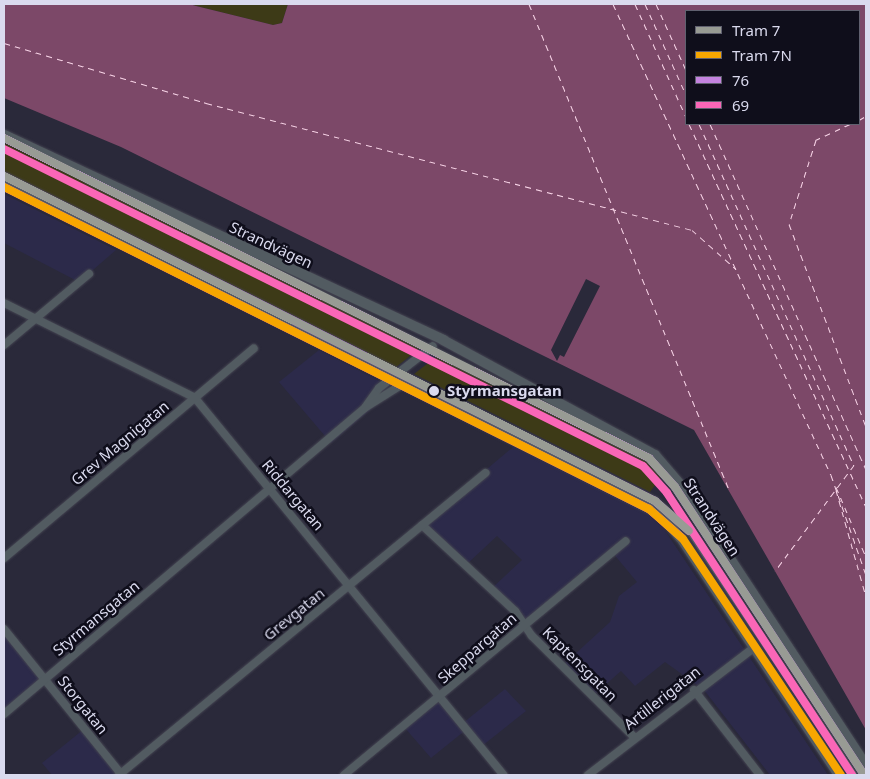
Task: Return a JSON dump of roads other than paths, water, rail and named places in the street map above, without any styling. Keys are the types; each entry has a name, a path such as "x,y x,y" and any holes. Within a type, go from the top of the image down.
{"street":[{"name":"Strandvägen","path":"4,136 628,446 659,467 864,775"},
{"name":"Strandvägen","path":"4,136 443,340 523,387"},
{"name":"Strandvägen","path":"4,176 399,372 672,513 691,532 854,775"},
{"path":"4,183 401,385 659,513 755,647 839,775"},
{"path":"4,345 89,274"},
{"name":"Riddargatan","path":"4,303 195,398 504,775"},
{"name":"Strandvägen","path":"430,347 440,346 635,442 673,474 866,766"},
{"name":"Styrmansgatan","path":"366,407 390,379 430,347"},
{"name":"Grev Magnigatan","path":"4,558 254,348"},
{"name":"Styrmansgatan","path":"4,714 366,407 401,385"},
{"name":"Grevgatan","path":"120,775 485,473"},
{"name":"Kaptensgatan","path":"422,525 515,611 525,628 634,737"},
{"name":"Skeppargatan","path":"344,775 525,628 533,615 626,541"},
{"name":"Storgatan","path":"4,628 120,775"},
{"name":"Artillerigatan","path":"588,775 694,690 755,647"},
{"path":"694,690 760,775"}],"tram line":[{"name":"7","path":"4,138 649,458 675,487 864,775"},
{"name":"7","path":"4,176 655,501 689,531"},
{"name":"7N","path":"4,187 649,509 683,539 841,775"}],"place":[{"name":"Styrmansgatan","path":"434,391"}]}
